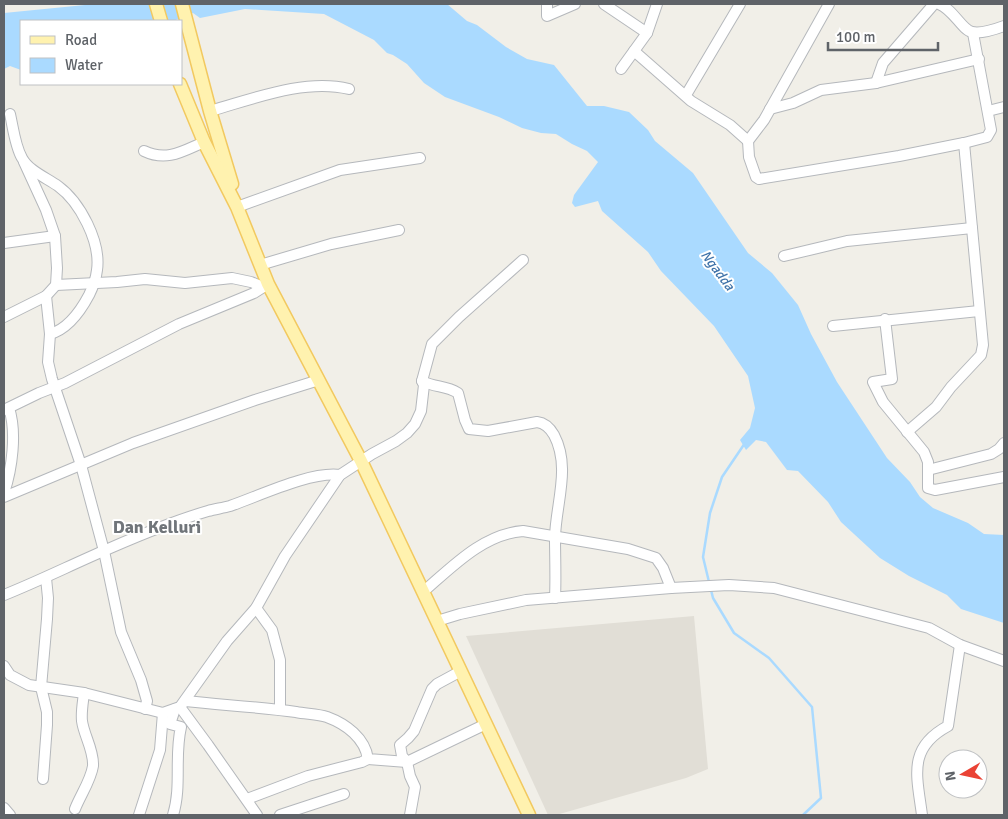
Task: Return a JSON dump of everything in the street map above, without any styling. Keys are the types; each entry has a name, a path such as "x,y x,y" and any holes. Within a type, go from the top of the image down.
{"main road":[{"path":"156,4 161,20"},
{"path":"182,4 210,111 230,175 237,207"},
{"path":"180,85 204,142 237,207 260,265 265,286 361,461 529,815"}],"street":[{"path":"547,4 547,16 575,4"},
{"path":"604,4 647,33"},
{"path":"621,69 647,33 657,4"},
{"path":"686,95 740,4"},
{"path":"829,4 770,109 748,140 749,157 759,179 900,156 987,137 991,130 973,33"},
{"path":"876,82 883,63 934,4"},
{"path":"939,4 957,18 966,30 973,33 1004,26"},
{"path":"634,51 691,101 730,125 748,140"},
{"path":"770,109 793,103 821,90 876,82 979,60"},
{"path":"210,111 304,87 330,86 349,89"},
{"path":"988,111 1004,107"},
{"path":"4,317 46,296 56,284 57,268 55,236 46,210 22,158 10,114"},
{"path":"144,151 153,155 168,157 204,142"},
{"path":"907,432 936,407 951,387 981,355 983,345 964,143"},
{"path":"22,158 29,166 68,194 90,230 96,249 98,268 95,283 86,300 65,328 50,334"},
{"path":"237,207 340,170 420,158"},
{"path":"784,256 848,241 972,228"},
{"path":"260,265 331,244 399,230"},
{"path":"4,243 55,236"},
{"path":"173,815 179,788 178,740 181,727 170,724 180,706 227,641 256,608 285,556 340,475 408,433 415,424 421,411 424,385 422,381 432,344 459,317 523,260"},
{"path":"56,284 145,279 185,283 232,278 265,286"},
{"path":"4,495 8,480 13,428 6,409 179,324 254,293 265,286"},
{"path":"46,296 50,334 48,362 54,387 81,465 104,551 121,632 141,680 147,701 145,709"},
{"path":"833,326 979,311"},
{"path":"885,320 892,379 873,382 883,402 924,452 928,462 928,488 935,490 1004,477"},
{"path":"4,495 133,444 255,400 318,380"},
{"path":"422,381 433,387 448,388 458,394 464,420 469,429 488,431 537,422 544,423 551,431 559,445 563,476 555,537 555,598"},
{"path":"928,470 991,454 1004,443"},
{"path":"4,595 104,551 207,512 280,487 316,477 332,474 340,475"},
{"path":"423,592 470,552 510,532 524,531 628,549 656,558 663,568 671,588"},
{"path":"43,779 47,712 41,687 48,598 46,578"},
{"path":"437,621 501,604 526,600 729,585 774,588 929,628 960,646 1004,661"},
{"path":"256,608 272,630 280,660 280,710"},
{"path":"922,815 917,775 919,755 936,732 948,726 960,646"},
{"path":"4,666 10,675 29,686 84,694 163,713 180,706 280,710 325,717 348,728 360,739 367,752 368,759"},
{"path":"410,815 415,788 407,762 402,756 400,745 414,731 432,689 437,684 461,672"},
{"path":"75,809 83,789 90,779 93,765 90,744 82,720 84,694"},
{"path":"180,706 257,815"},
{"path":"138,815 160,750 163,713"},
{"path":"247,800 308,776 368,759 407,762 486,724"},
{"path":"280,815 344,794"},
{"path":"4,808 10,815"}],"shaded area":[{"path":"694,616 708,769 686,778 556,815 548,815 466,636"}],"water":[{"name":"Ngadda","path":"95,4 447,4 467,21 477,25 506,47 527,59 554,65 587,106 604,106 629,112 648,130 655,141 693,173 748,253 772,273 798,305 811,334 837,382 887,458 910,482 920,497 933,508 968,523 984,534 1004,535 1004,623 961,609 947,595 909,576 880,558 841,522 828,502 798,471 787,470 766,442 756,440 746,450 740,440 750,428 755,408 748,376 714,326 661,271 648,252 602,211 598,201 575,207 572,203 574,195 598,162 587,151 556,134 541,133 522,128 499,117 445,97 424,83 407,64 387,53 374,40 324,14 245,9 200,18 193,13 176,20 20,20 20,70 10,66 4,69 4,13"}],"waterway":[{"path":"709,582 703,557 710,513 722,477 745,443"},
{"path":"711,590 713,598 734,633 769,658 812,707 821,798 803,815"}],"district":[{"name":"Dan Kelluri","path":"157,527"}]}
